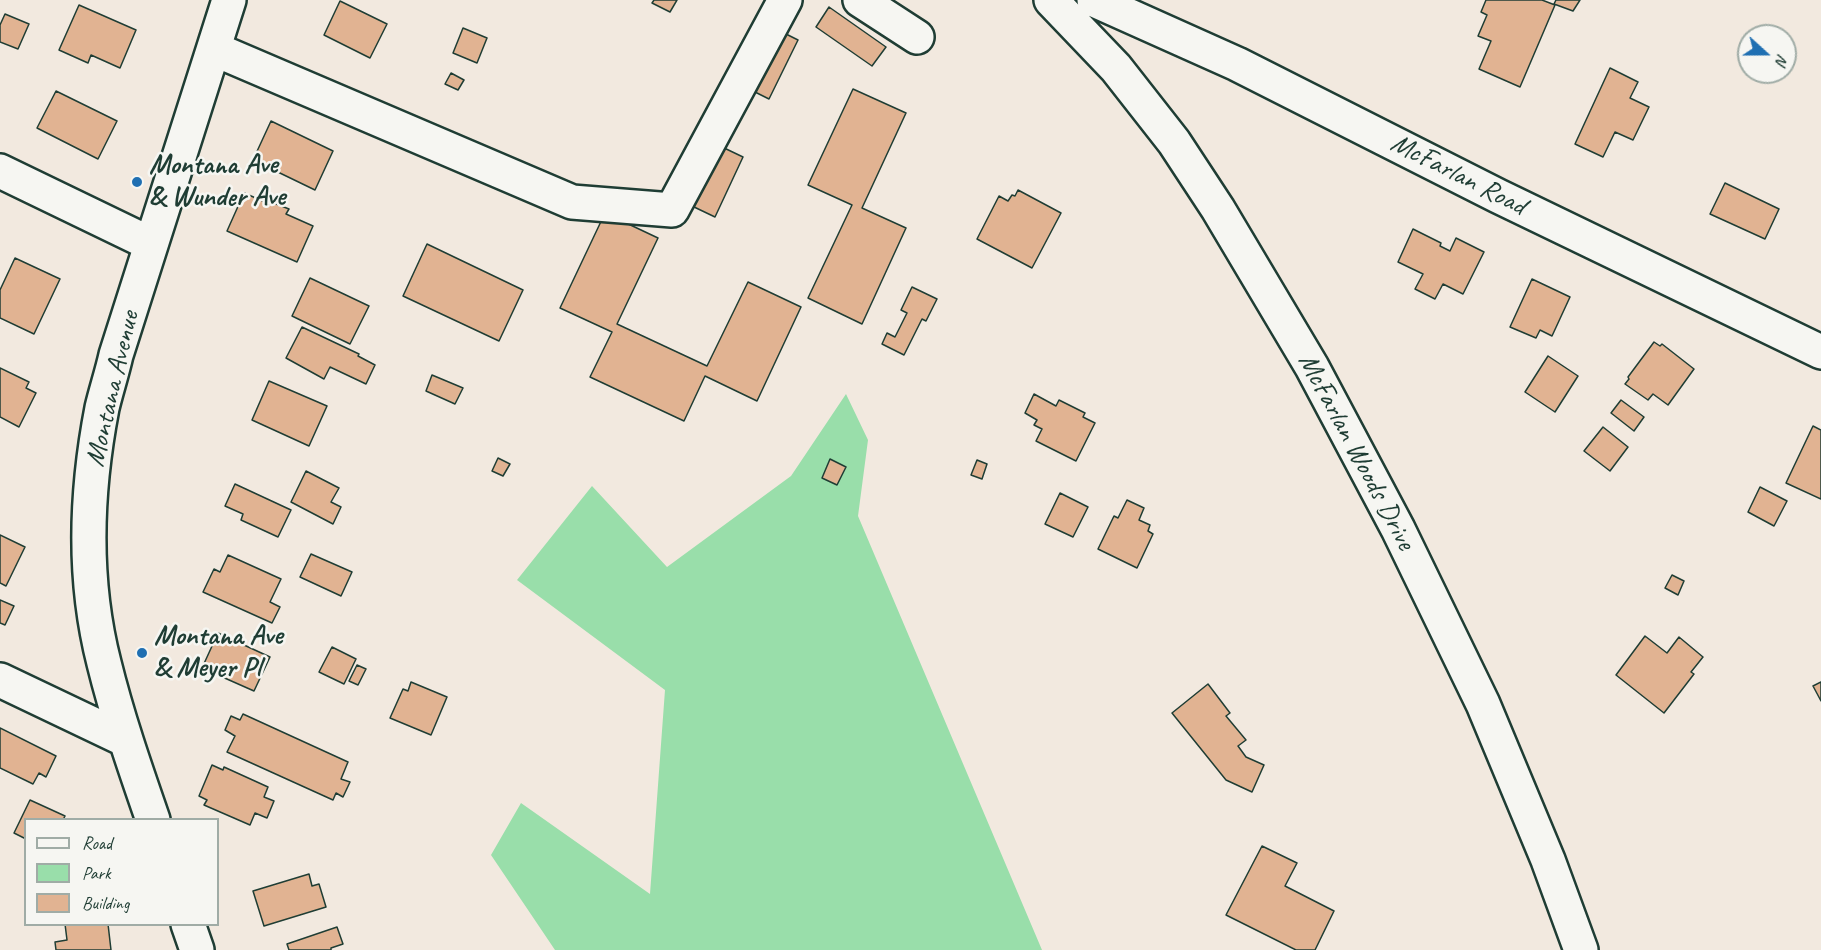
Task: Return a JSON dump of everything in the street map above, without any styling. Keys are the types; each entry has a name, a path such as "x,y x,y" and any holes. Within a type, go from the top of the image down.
{"street":[{"name":"Montana Avenue","path":"153,818 126,740 103,661 94,608 89,541 92,474 102,407 116,356 229,0"},
{"path":"214,49 572,202 672,210 785,0"},
{"path":"860,0 917,37"},
{"name":"McFarlan Woods Drive","path":"1051,0 1116,68 1174,142 1218,209 1312,367 1398,529 1483,704 1548,860 1581,950"},
{"name":"McFarlan Road","path":"1094,0 1238,64 1498,196 1821,352"},
{"path":"0,171 151,244"},
{"path":"0,680 126,740"},
{"path":"189,926 197,950"}],"green space":[{"path":"846,394 868,440 858,516 1042,950 555,950 491,855 521,803 650,894 665,690 517,580 592,486 667,567 791,476"}],"building":[{"path":"654,0 677,0 670,12 652,3"},
{"path":"1486,0 1542,0 1555,5 1520,87 1479,69 1491,41 1478,36 1487,15 1481,12"},
{"path":"1556,0 1580,0 1573,11 1554,4"},
{"path":"340,1 387,24 370,58 324,35"},
{"path":"79,5 136,30 120,68 91,55 88,63 59,50"},
{"path":"829,7 886,47 872,66 816,27"},
{"path":"5,14 29,24 18,49 0,42 0,25"},
{"path":"463,28 487,38 477,63 453,53"},
{"path":"776,29 798,40 769,99 747,88"},
{"path":"1610,68 1638,82 1630,98 1649,107 1633,140 1615,132 1603,157 1575,144"},
{"path":"451,73 464,80 458,90 445,84"},
{"path":"853,89 906,113 862,208 906,228 862,324 808,298 852,205 808,185"},
{"path":"56,91 117,121 98,159 37,128"},
{"path":"271,121 333,151 315,190 253,160"},
{"path":"720,146 743,157 715,217 692,206"},
{"path":"1725,183 1779,209 1765,239 1710,214"},
{"path":"1018,190 1061,213 1032,268 977,239 999,196 1008,201 1012,195 1015,196"},
{"path":"244,193 289,209 286,214 313,226 297,262 227,231"},
{"path":"605,213 658,238 617,324 707,366 748,282 801,307 757,401 705,376 684,421 590,377 612,332 560,308"},
{"path":"1413,229 1441,243 1440,246 1450,251 1456,238 1484,252 1463,294 1443,284 1435,299 1415,289 1423,274 1398,262"},
{"path":"427,244 523,290 499,341 403,296"},
{"path":"15,258 60,279 34,334 0,318 0,290"},
{"path":"310,278 369,306 350,344 292,316"},
{"path":"1532,279 1570,297 1552,336 1540,330 1536,338 1510,327"},
{"path":"912,287 937,299 926,321 922,319 904,355 882,344 887,333 895,337 907,313 901,310"},
{"path":"302,327 359,354 358,356 375,365 366,384 330,367 324,379 286,358"},
{"path":"1654,342 1660,346 1662,344 1694,369 1668,405 1653,394 1648,400 1625,384"},
{"path":"1548,356 1578,376 1555,412 1525,392"},
{"path":"0,368 29,382 26,388 36,393 19,427 0,417"},
{"path":"432,375 463,388 455,404 426,391"},
{"path":"269,381 327,406 309,446 252,420"},
{"path":"1034,394 1056,406 1059,400 1085,413 1083,417 1095,423 1076,461 1036,441 1042,429 1034,425 1037,420 1025,413"},
{"path":"1621,400 1644,417 1634,431 1611,413"},
{"path":"1813,426 1821,430 1821,499 1786,483"},
{"path":"1603,427 1628,447 1610,471 1584,451"},
{"path":"498,458 510,464 503,476 492,471"},
{"path":"830,459 846,467 837,485 822,478"},
{"path":"977,460 987,464 982,479 971,475"},
{"path":"306,471 339,488 331,502 341,507 333,524 291,502"},
{"path":"235,484 291,510 278,537 241,520 243,514 225,506"},
{"path":"1760,487 1787,501 1774,526 1748,512"},
{"path":"1060,493 1088,507 1073,537 1045,524"},
{"path":"1127,500 1144,508 1139,520 1150,525 1148,531 1153,534 1137,568 1098,549 1114,516 1118,518"},
{"path":"0,535 25,547 6,586 0,583"},
{"path":"311,554 352,572 341,596 300,577"},
{"path":"228,555 281,579 270,602 280,607 272,623 203,592 214,569 220,572"},
{"path":"1672,575 1684,581 1678,595 1665,588"},
{"path":"0,600 14,606 5,625 0,623"},
{"path":"218,633 270,657 254,691 202,668"},
{"path":"1645,636 1667,653 1679,637 1703,657 1691,672 1694,674 1664,713 1616,675"},
{"path":"332,647 356,659 344,684 319,672"},
{"path":"357,665 366,669 358,685 349,681"},
{"path":"411,682 447,697 431,735 390,718 403,689 408,691"},
{"path":"1821,682 1821,701 1813,686"},
{"path":"1208,684 1230,713 1226,716 1246,740 1238,746 1246,757 1264,765 1252,792 1226,780 1172,713"},
{"path":"243,714 348,762 341,779 350,782 343,797 336,793 333,800 227,752 235,736 225,730 231,716 240,720"},
{"path":"0,728 56,756 46,777 39,773 33,784 0,768"},
{"path":"212,765 223,770 224,767 268,787 264,797 274,801 267,818 255,813 250,825 204,805 207,800 199,796"},
{"path":"30,800 65,816 64,818 24,818 24,838 14,833"},
{"path":"1262,846 1297,863 1285,886 1334,911 1315,950 1296,950 1226,915"},
{"path":"309,874 312,886 319,884 326,907 264,926 253,891"},
{"path":"65,926 108,926 111,950 56,950 55,942 67,940"},
{"path":"337,927 343,944 331,950 289,950 287,944"}],"place":[{"name":"Montana Ave & Wunder Ave","path":"137,182"},
{"name":"Montana Ave & Meyer Pl","path":"142,653"}]}
